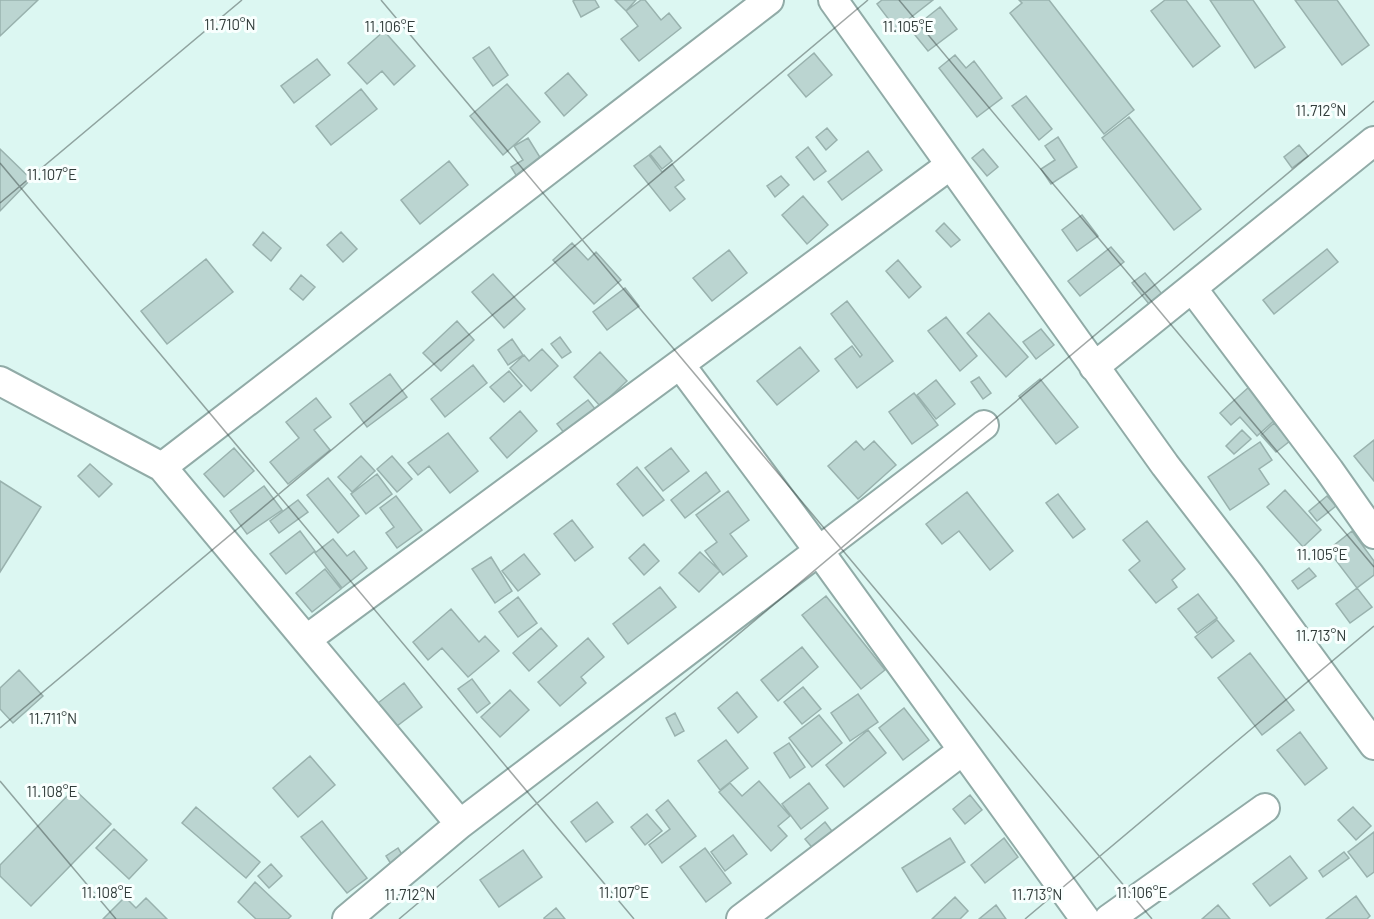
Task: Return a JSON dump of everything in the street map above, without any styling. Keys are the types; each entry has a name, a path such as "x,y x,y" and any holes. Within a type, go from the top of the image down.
{"street":[{"path":"162,466 769,0"},
{"path":"833,0 1094,367 1374,745"},
{"path":"1094,367 1374,141"},
{"path":"307,639 681,366 949,166"},
{"path":"1192,288 1329,470 1374,534"},
{"path":"681,366 819,551 1085,919"},
{"path":"0,381 162,466 460,824"},
{"path":"347,919 378,910 460,824 984,425"},
{"path":"741,919 962,751"},
{"path":"1109,919 1265,808"}],"building":[{"path":"0,0 38,0 0,36"},
{"path":"595,0 599,7 581,17 573,1"},
{"path":"615,0 636,0 626,11"},
{"path":"641,0 645,0 661,20 669,13 681,28 639,61 621,39 638,26 626,11"},
{"path":"882,0 933,0 896,29 877,4"},
{"path":"1019,0 1049,0 1134,110 1104,134 1010,13 1022,3"},
{"path":"1165,0 1186,0 1220,46 1193,67 1151,11"},
{"path":"1210,0 1253,0 1285,47 1255,68"},
{"path":"1295,0 1337,0 1369,45 1342,65"},
{"path":"940,7 957,29 928,51 911,30"},
{"path":"384,31 415,66 394,85 382,71 367,84 348,63"},
{"path":"489,47 508,75 493,86 473,58"},
{"path":"814,53 832,75 806,97 788,75"},
{"path":"955,55 966,68 974,61 1002,98 977,117 939,68"},
{"path":"317,59 330,75 294,103 281,86"},
{"path":"568,73 587,95 564,116 545,93"},
{"path":"507,84 540,122 503,155 470,116"},
{"path":"361,89 377,109 331,145 316,126"},
{"path":"1026,96 1052,129 1039,140 1012,106"},
{"path":"1129,117 1201,209 1174,230 1102,138"},
{"path":"827,128 837,140 826,150 816,137"},
{"path":"1058,137 1077,167 1051,184 1041,169 1055,160 1045,146"},
{"path":"528,138 546,167 521,183 511,167 523,160 514,146"},
{"path":"1299,145 1308,156 1292,168 1284,157"},
{"path":"660,146 672,161 662,169 650,154"},
{"path":"808,147 826,171 814,180 796,157"},
{"path":"0,149 31,179 0,211"},
{"path":"983,149 998,167 987,176 972,158"},
{"path":"868,151 882,170 842,200 828,182"},
{"path":"649,155 662,172 672,164 684,180 675,187 685,199 670,211 634,166"},
{"path":"449,161 468,185 420,224 401,200"},
{"path":"781,176 789,185 775,197 767,186"},
{"path":"803,196 828,225 807,244 782,215"},
{"path":"1082,215 1098,236 1077,251 1062,230"},
{"path":"944,223 960,240 951,247 936,231"},
{"path":"263,232 281,248 271,261 253,245"},
{"path":"341,232 357,249 343,262 327,245"},
{"path":"572,243 588,260 596,252 621,280 594,304 553,260"},
{"path":"1111,247 1124,262 1080,296 1068,281"},
{"path":"1327,249 1338,262 1274,314 1263,300"},
{"path":"729,250 747,273 712,301 693,278"},
{"path":"206,259 233,292 167,344 141,311"},
{"path":"898,260 921,287 909,298 886,271"},
{"path":"1145,273 1166,299 1153,309 1132,283"},
{"path":"493,274 525,309 504,328 472,292"},
{"path":"301,275 315,287 303,300 290,289"},
{"path":"625,288 639,306 607,330 593,312"},
{"path":"847,301 893,361 857,388 835,359 852,346 860,357 862,355 831,314"},
{"path":"989,313 1028,357 1006,377 967,333"},
{"path":"946,317 977,356 960,371 928,331"},
{"path":"457,321 474,340 441,371 423,353"},
{"path":"1041,329 1054,345 1036,359 1023,342"},
{"path":"560,337 571,352 562,358 551,344"},
{"path":"512,339 523,355 508,365 498,350"},
{"path":"800,347 819,371 777,405 757,381"},
{"path":"542,349 558,366 531,391 510,368 524,355 529,361"},
{"path":"600,352 627,381 600,406 574,377"},
{"path":"473,365 487,383 445,417 431,399"},
{"path":"509,371 522,386 504,402 490,387"},
{"path":"390,374 407,397 367,427 350,404"},
{"path":"979,377 991,393 983,399 971,382"},
{"path":"1040,379 1078,427 1056,444 1019,396"},
{"path":"936,380 955,404 936,419 917,395"},
{"path":"1249,387 1277,418 1257,436 1240,417 1231,425 1220,413"},
{"path":"914,393 938,425 912,444 889,412"},
{"path":"316,398 331,417 314,430 330,450 288,484 270,462 299,438 286,422"},
{"path":"588,400 600,415 569,439 557,424"},
{"path":"520,411 537,431 507,458 490,438"},
{"path":"1274,423 1290,441 1276,452 1261,435"},
{"path":"1242,430 1251,439 1234,454 1226,446"},
{"path":"448,433 478,471 450,493 429,466 418,475 408,463"},
{"path":"1374,440 1374,481 1354,456"},
{"path":"856,441 864,450 874,441 896,465 858,499 828,466"},
{"path":"1260,442 1272,460 1259,469 1269,484 1230,510 1208,477"},
{"path":"234,448 254,471 224,497 204,474"},
{"path":"671,448 689,471 663,491 645,468"},
{"path":"361,456 375,471 352,492 338,477"},
{"path":"392,456 412,479 397,492 377,469"},
{"path":"90,464 112,484 99,497 78,476"},
{"path":"637,467 664,500 643,516 617,484"},
{"path":"706,472 720,491 685,518 671,500"},
{"path":"377,474 392,494 366,514 351,494"},
{"path":"328,478 359,516 338,533 307,495"},
{"path":"0,481 41,507 0,572"},
{"path":"264,486 282,510 247,534 230,511"},
{"path":"1285,490 1321,530 1303,547 1267,507"},
{"path":"728,491 749,520 730,534 747,556 723,575 705,551 717,542 696,515"},
{"path":"967,492 1013,551 990,570 959,531 942,544 926,524"},
{"path":"1058,494 1085,529 1073,538 1046,503"},
{"path":"396,496 422,530 397,548 386,533 394,527 380,508"},
{"path":"1327,496 1336,506 1317,521 1309,511"},
{"path":"298,500 308,512 279,533 270,521"},
{"path":"572,520 593,547 575,561 554,534"},
{"path":"1147,521 1185,569 1172,580 1177,587 1156,603 1129,570 1140,561 1123,540"},
{"path":"300,531 315,551 286,574 270,554"},
{"path":"1352,531 1374,561 1374,575 1357,588 1328,550"},
{"path":"333,539 347,556 354,551 367,568 342,588 315,553"},
{"path":"644,544 659,561 644,575 629,558"},
{"path":"700,552 720,571 699,592 679,573"},
{"path":"524,554 540,574 518,591 502,571"},
{"path":"491,557 512,591 495,603 472,569"},
{"path":"1309,568 1316,576 1298,589 1292,581"},
{"path":"325,569 341,589 312,612 296,593"},
{"path":"660,587 676,607 628,644 613,624"},
{"path":"1357,588 1372,607 1350,623 1336,604"},
{"path":"1198,594 1217,618 1197,633 1178,609"},
{"path":"826,596 885,670 861,689 802,615"},
{"path":"518,597 537,623 518,637 499,612"},
{"path":"451,609 479,642 485,636 499,651 468,677 442,648 428,660 413,642"},
{"path":"1217,620 1234,641 1212,658 1195,637"},
{"path":"541,628 557,646 529,671 513,653"},
{"path":"588,638 604,657 581,677 586,683 560,706 538,682"},
{"path":"802,647 818,667 778,701 761,680"},
{"path":"1250,653 1294,710 1262,735 1218,678"},
{"path":"19,670 43,696 13,723 0,709 0,688"},
{"path":"472,679 490,703 477,713 458,689"},
{"path":"404,683 422,707 397,726 378,703"},
{"path":"803,687 821,709 802,724 784,702"},
{"path":"510,690 529,710 500,737 481,717"},
{"path":"737,692 757,717 738,733 718,708"},
{"path":"858,694 878,722 850,741 831,713"},
{"path":"904,708 929,740 903,760 879,728"},
{"path":"675,713 684,731 675,736 666,718"},
{"path":"819,715 842,743 812,767 789,738"},
{"path":"868,730 886,753 844,787 826,765"},
{"path":"1300,732 1327,768 1305,785 1277,750"},
{"path":"726,740 748,768 720,790 698,761"},
{"path":"789,743 805,767 790,778 774,753"},
{"path":"310,756 335,785 298,817 273,788"},
{"path":"759,781 790,816 778,826 787,836 771,851 719,792 730,783 742,796"},
{"path":"809,783 828,808 801,829 782,804"},
{"path":"74,789 111,824 31,906 0,876 0,865"},
{"path":"970,795 982,810 965,824 953,809"},
{"path":"668,800 696,836 662,863 649,845 670,829 656,810"},
{"path":"597,802 613,822 586,842 571,822"},
{"path":"196,807 260,862 246,878 182,823"},
{"path":"1353,807 1371,826 1356,840 1338,820"},
{"path":"647,814 662,831 645,845 631,827"},
{"path":"322,821 367,878 347,893 301,837"},
{"path":"825,822 835,835 815,851 805,839"},
{"path":"114,829 147,860 129,879 96,848"},
{"path":"1374,832 1374,872 1367,877 1348,852"},
{"path":"733,835 747,854 725,871 711,852"},
{"path":"950,838 965,862 917,892 902,868"},
{"path":"1004,838 1018,857 985,883 971,865"},
{"path":"398,848 406,861 394,869 386,856"},
{"path":"705,848 731,883 706,902 680,867"},
{"path":"523,850 542,877 499,907 480,880"},
{"path":"1344,852 1349,858 1323,877 1319,871"},
{"path":"1290,856 1307,878 1270,906 1253,884"},
{"path":"271,864 282,876 269,888 258,876"},
{"path":"255,882 291,916 288,919 256,919 238,902"},
{"path":"1356,896 1370,916 1367,919 1326,919"},
{"path":"125,897 136,908 146,898 167,919 103,919"},
{"path":"955,897 968,911 960,919 932,919"},
{"path":"996,905 1006,919 979,919"},
{"path":"1218,905 1230,919 1202,919"},
{"path":"556,908 565,919 544,919 544,918"}]}
